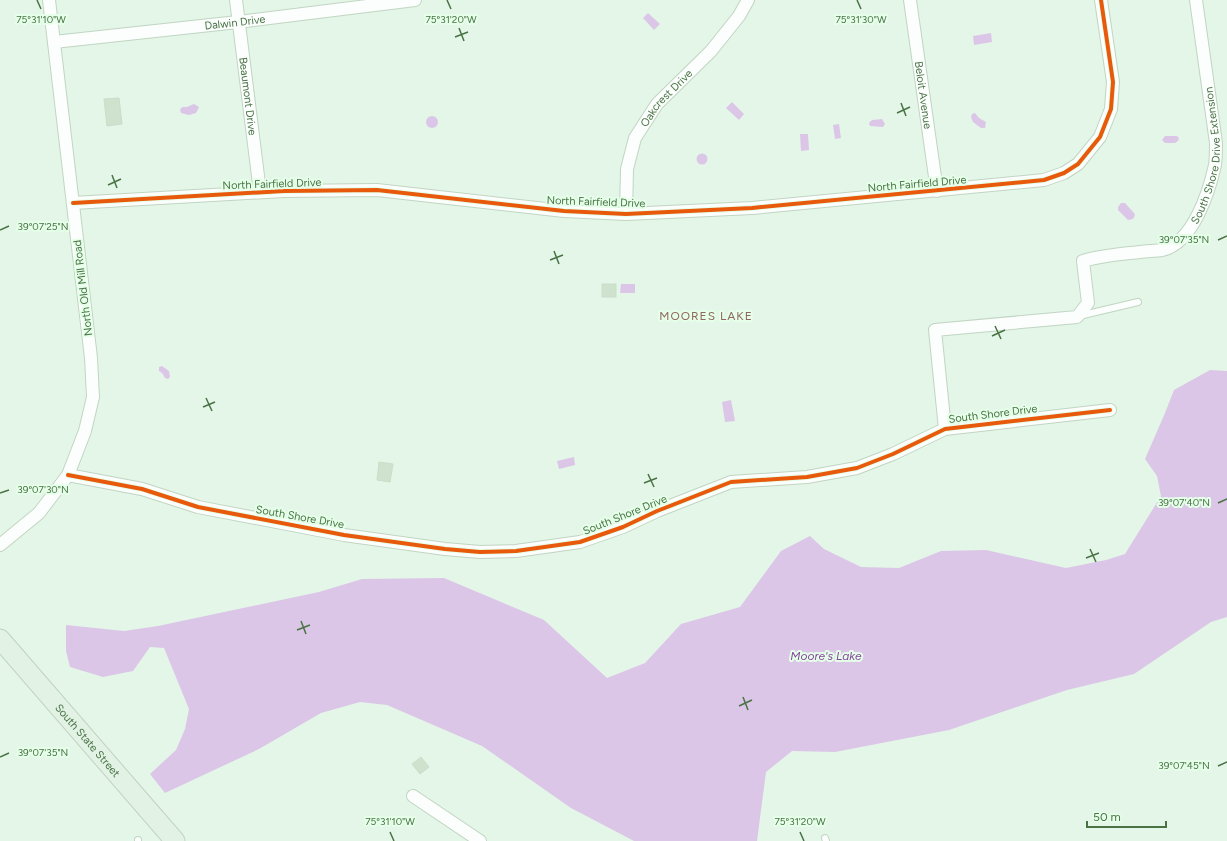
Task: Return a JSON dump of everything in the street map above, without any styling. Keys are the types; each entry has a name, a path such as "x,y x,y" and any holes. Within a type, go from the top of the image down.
{"main road":[{"name":"South State Street","path":"0,639 175,841"}],"street":[{"name":"North Old Mill Road","path":"0,545 39,513 68,475 85,431 93,397 92,358 49,0"},
{"name":"Beaumont Drive","path":"236,0 260,192"},
{"name":"Dalwin Drive","path":"54,42 238,22 415,0"},
{"name":"Oakcrest Drive","path":"626,214 627,169 635,138 657,104 711,51 739,16 748,0"},
{"name":"Beloit Avenue","path":"910,0 936,191"},
{"name":"North Fairfield Drive","path":"73,203 260,192 377,190 564,211 626,214 752,208 1044,180 1064,173 1078,164 1100,137 1111,109 1113,82 1101,0"},
{"name":"South Shore Drive Extension","path":"1077,317 1088,303 1083,261 1098,256 1162,250 1173,246 1186,233 1199,213 1204,200 1215,163 1216,143 1196,0"},
{"path":"945,429 935,330 1077,317"},
{"name":"South Shore Drive","path":"68,475 142,488 198,507 344,535 445,549 480,552 516,551 580,542 623,527 657,511 731,482 807,477 857,468 893,454 945,429 1110,410"},
{"path":"413,796 480,841"}],"lane":[{"path":"1077,317 1138,302"}],"water":[{"path":"648,13 660,24 654,30 643,18"},
{"path":"991,33 992,42 974,45 973,36"},
{"path":"732,102 744,114 739,120 726,108"},
{"path":"194,104 199,107 196,113 189,115 181,113 180,110 182,107 187,107"},
{"path":"975,113 979,118 986,122 985,128 981,128 973,122 971,117 972,114"},
{"path":"430,116 434,116 438,122 434,128 430,128 426,124 426,120"},
{"path":"882,119 885,124 883,127 870,126 869,123 872,120"},
{"path":"839,124 841,138 835,139 833,125"},
{"path":"800,134 808,134 809,150 801,151"},
{"path":"1165,136 1177,136 1179,138 1175,143 1165,143 1162,140"},
{"path":"702,153 706,155 708,159 706,163 702,165 698,163 696,159 698,155"},
{"path":"1121,203 1125,203 1134,213 1135,215 1133,219 1128,220 1118,210"},
{"path":"621,284 635,284 635,293 620,293"},
{"path":"162,366 169,371 170,377 168,379 165,378 159,371 159,367"},
{"name":"Moore's Lake","path":"1210,370 1227,371 1227,617 1211,622 1134,674 1067,690 949,730 835,752 792,751 766,772 757,841 634,841 571,808 482,746 387,705 360,702 321,713 259,749 165,793 150,774 176,750 185,729 189,709 164,648 150,647 133,671 103,677 70,667 66,651 66,625 124,631 158,626 319,592 362,579 444,578 544,620 607,678 645,663 681,624 740,607 781,551 810,536 824,549 861,567 899,568 941,551 986,550 1066,568 1106,560 1125,554 1161,496 1157,476 1145,459 1174,390"},
{"path":"731,400 735,421 725,422 722,402"},
{"path":"574,457 575,465 559,469 557,461"}],"building":[{"path":"119,98 122,124 107,126 104,99"},
{"path":"602,284 616,284 616,297 602,297"},
{"path":"379,462 393,464 390,482 377,480"},
{"path":"421,757 429,767 420,774 412,764"}],"cycle path":[{"path":"73,203 284,191 377,190 564,211 626,214 752,208 1044,180 1064,173 1078,164 1100,137 1111,109 1113,82 1101,0"},
{"path":"68,475 142,489 198,507 344,535 445,549 480,552 516,551 580,542 623,527 657,511 731,482 807,477 857,468 893,454 945,429 1110,410"}],"district":[{"name":"MOORES LAKE","path":"706,316"}]}
